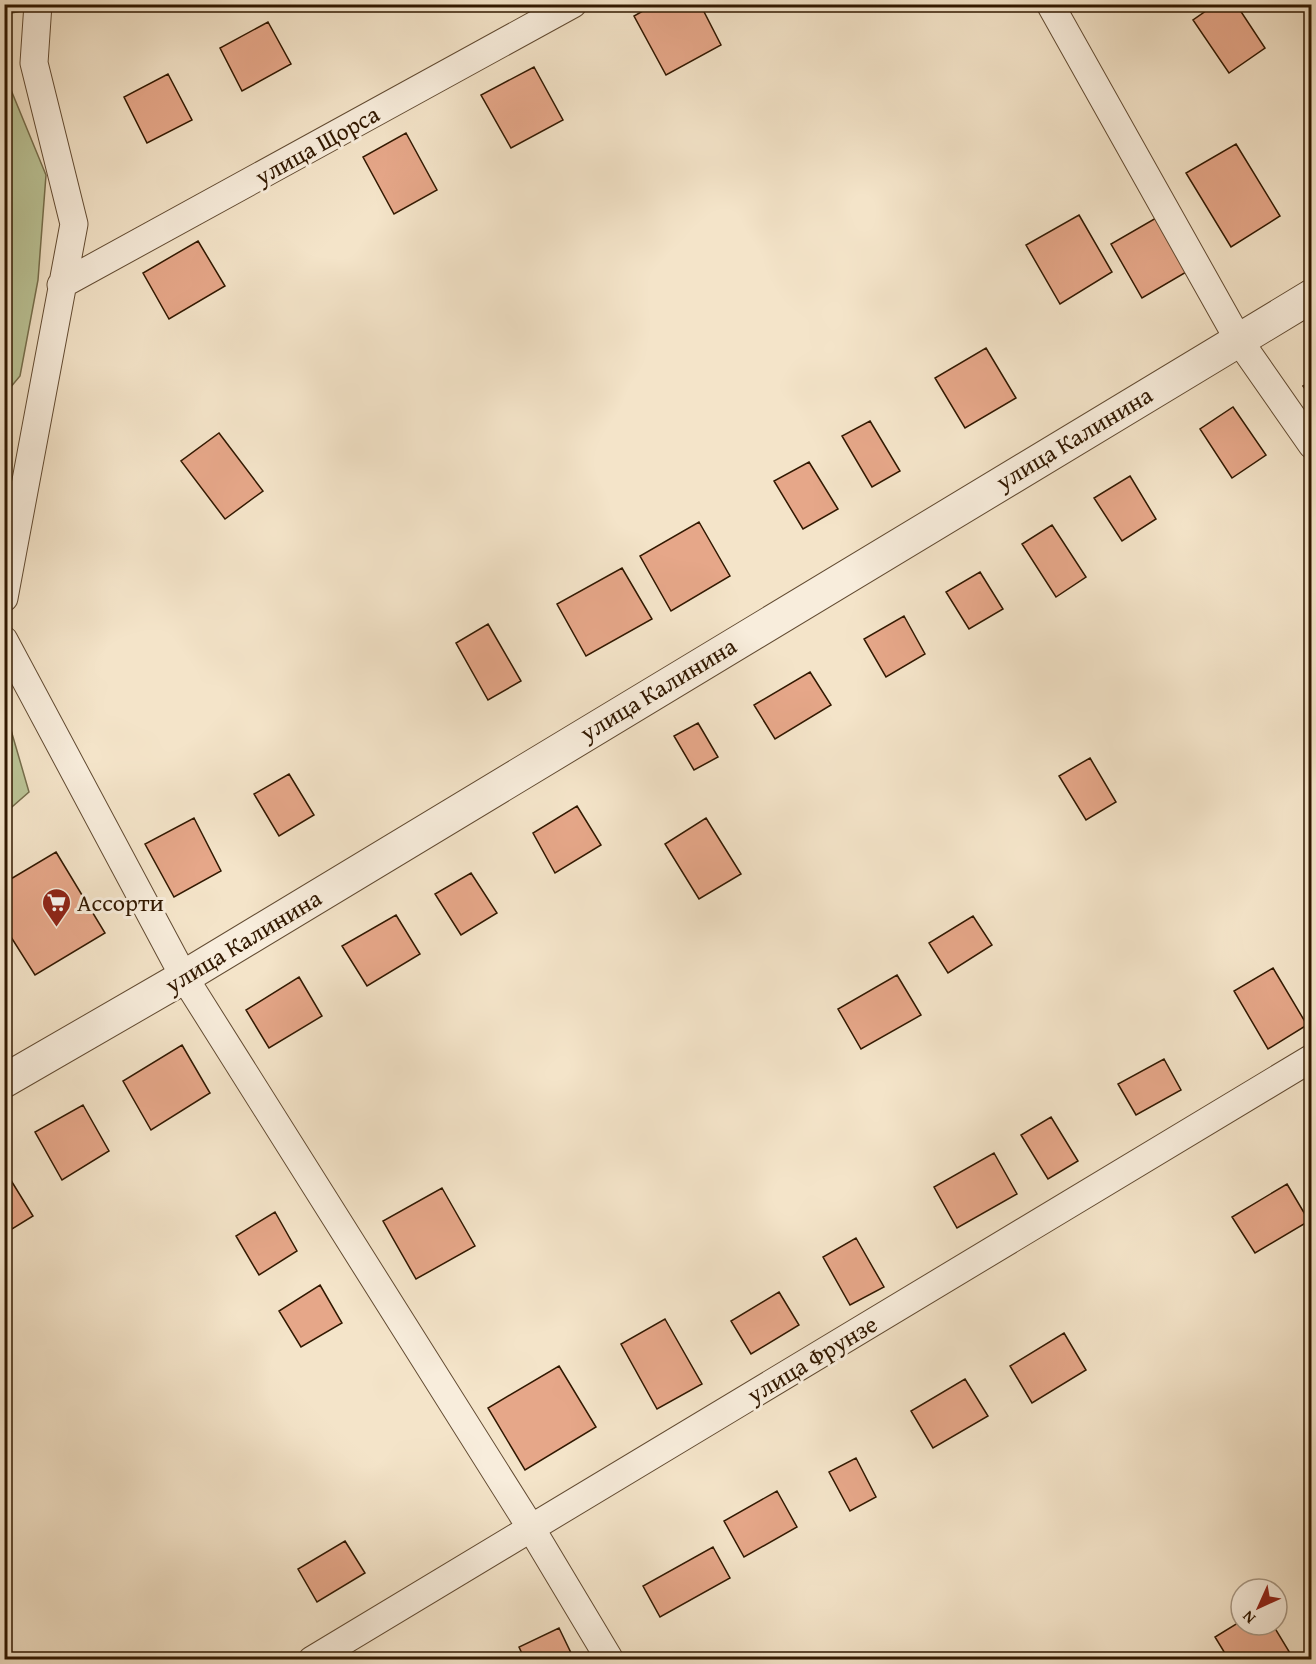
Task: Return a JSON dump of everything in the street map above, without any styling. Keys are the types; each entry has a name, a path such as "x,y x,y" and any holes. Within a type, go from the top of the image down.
{"street":[{"path":"4,598 74,224 34,63 38,4"},
{"name":"улица Щорса","path":"61,285 573,4"},
{"path":"1050,4 1238,339 1311,445"},
{"name":"улица Калинина","path":"4,1081 184,976 1311,296"},
{"path":"4,640 184,976 531,1528 610,1659"},
{"name":"улица Фрунзе","path":"312,1659 1311,1058"}],"green space":[{"path":"5,5 32,5 34,9 5,14"},
{"path":"5,85 11,90 46,175 38,280 20,376 5,394"},
{"path":"4,706 29,792 5,813 4,813"}],"building":[{"path":"397,4 412,4 400,11"},
{"path":"655,4 700,4 721,45 666,75 634,16"},
{"path":"1216,4 1236,4 1265,48 1229,73 1193,20"},
{"path":"268,22 291,64 242,91 220,48"},
{"path":"534,67 563,120 511,148 481,95"},
{"path":"168,74 192,120 147,143 124,97"},
{"path":"406,133 437,190 394,214 363,157"},
{"path":"1236,144 1280,216 1231,247 1186,173"},
{"path":"1079,215 1112,272 1060,304 1026,245"},
{"path":"1156,218 1188,271 1142,298 1111,244"},
{"path":"198,241 225,286 169,319 143,273"},
{"path":"986,348 1016,398 965,428 935,378"},
{"path":"1312,381 1312,399 1303,386"},
{"path":"1233,407 1266,455 1232,478 1200,429"},
{"path":"870,421 900,471 872,487 842,436"},
{"path":"219,433 263,491 225,519 181,461"},
{"path":"809,462 838,509 803,529 774,481"},
{"path":"1130,476 1156,519 1122,541 1094,498"},
{"path":"699,522 730,576 671,611 640,556"},
{"path":"1052,525 1086,577 1056,597 1022,544"},
{"path":"622,568 652,619 586,656 557,604"},
{"path":"1312,571 1312,584 1305,575"},
{"path":"980,572 1003,609 969,629 946,592"},
{"path":"904,616 925,654 886,677 864,639"},
{"path":"488,624 521,681 488,700 456,643"},
{"path":"810,672 831,705 775,739 754,705"},
{"path":"698,723 718,757 694,770 674,736"},
{"path":"1090,758 1116,802 1086,820 1059,776"},
{"path":"289,774 314,815 279,836 254,794"},
{"path":"577,806 601,845 555,873 533,833"},
{"path":"194,818 221,871 174,897 145,844"},
{"path":"706,818 741,874 699,899 665,844"},
{"path":"56,852 105,933 35,975 4,926 4,883"},
{"path":"471,873 497,913 461,935 435,894"},
{"path":"396,915 420,954 367,986 342,946"},
{"path":"973,916 992,945 948,973 929,943"},
{"path":"1273,968 1307,1025 1268,1049 1234,991"},
{"path":"897,975 921,1015 861,1049 838,1009"},
{"path":"299,977 322,1016 269,1048 246,1010"},
{"path":"182,1045 210,1093 151,1130 123,1081"},
{"path":"1164,1059 1181,1090 1136,1115 1118,1084"},
{"path":"83,1105 109,1151 62,1180 35,1132"},
{"path":"1051,1117 1078,1161 1048,1179 1021,1135"},
{"path":"994,1153 1017,1194 957,1228 934,1187"},
{"path":"4,1169 33,1216 4,1234"},
{"path":"1287,1184 1309,1221 1255,1253 1232,1217"},
{"path":"442,1188 475,1246 416,1279 383,1221"},
{"path":"275,1212 297,1251 259,1275 236,1236"},
{"path":"856,1238 884,1287 850,1305 823,1257"},
{"path":"320,1285 342,1323 301,1347 279,1311"},
{"path":"779,1292 799,1325 751,1354 731,1321"},
{"path":"665,1319 702,1384 657,1409 621,1344"},
{"path":"1064,1333 1086,1370 1032,1403 1010,1366"},
{"path":"559,1366 596,1427 525,1470 488,1408"},
{"path":"965,1379 988,1416 933,1448 911,1411"},
{"path":"856,1458 876,1497 850,1511 829,1472"},
{"path":"777,1491 797,1527 744,1557 724,1521"},
{"path":"345,1541 365,1573 317,1602 298,1569"},
{"path":"713,1547 730,1578 660,1617 643,1586"},
{"path":"559,1628 572,1655 562,1660 525,1660 519,1647"},
{"path":"1229,1628 1229,1637 1280,1637 1293,1658 1229,1660 1215,1637"}],"place":[{"name":"Ассорти","path":"56,928"}]}
